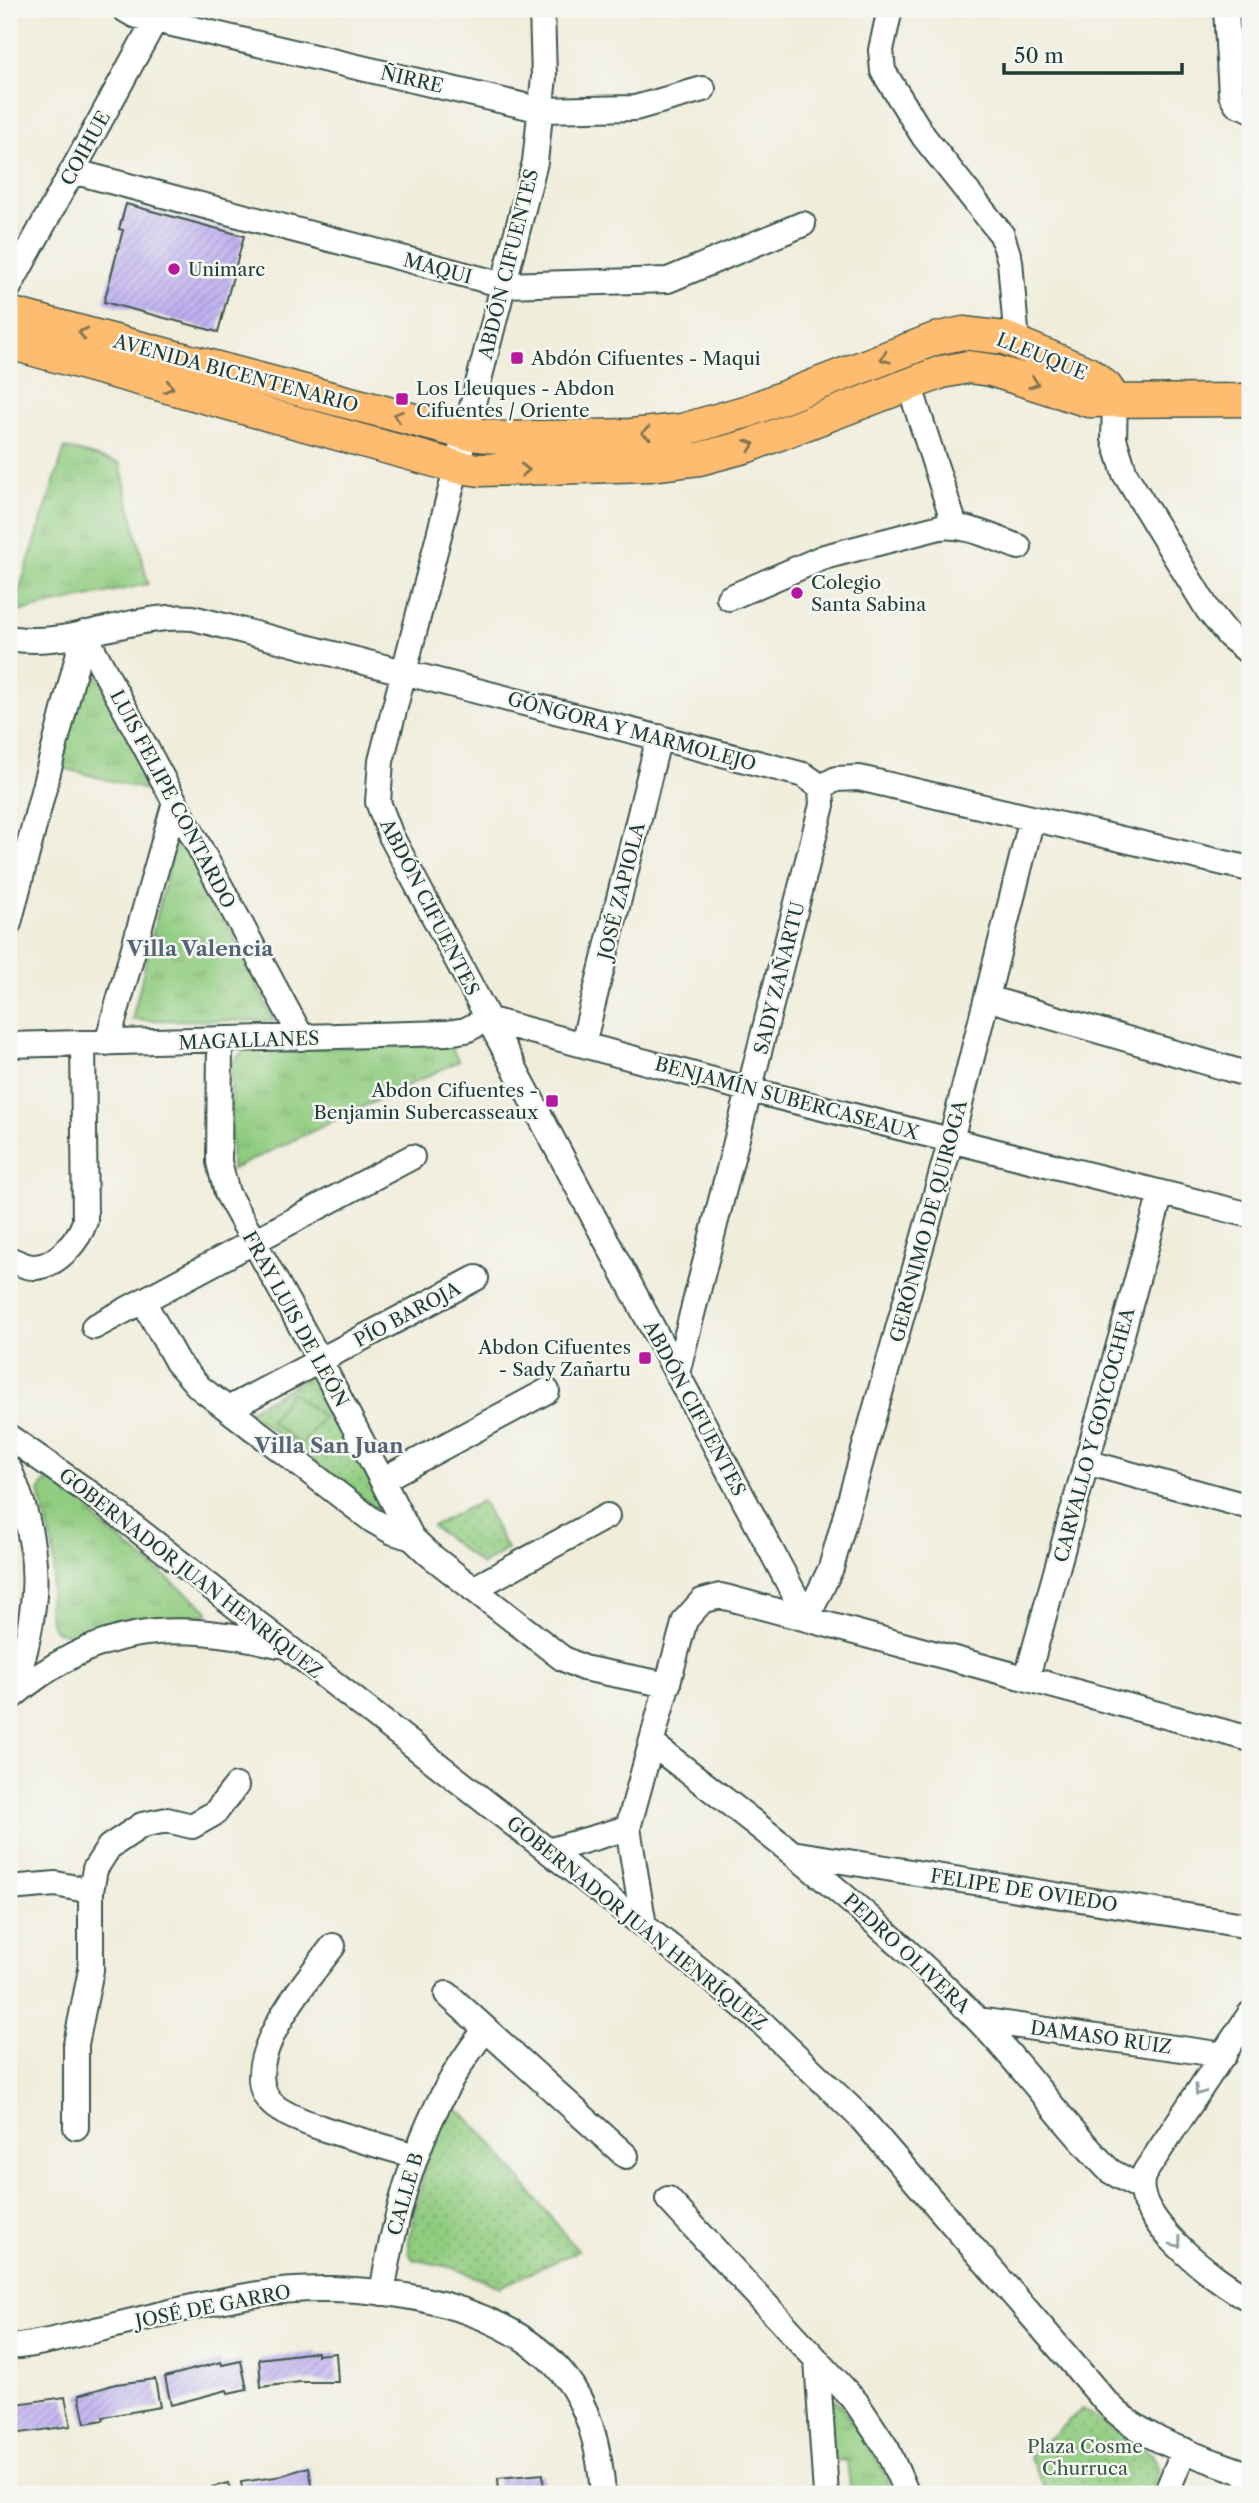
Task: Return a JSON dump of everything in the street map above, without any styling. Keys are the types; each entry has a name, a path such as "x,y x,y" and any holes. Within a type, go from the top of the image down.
{"main road":[{"name":"AVENIDA BICENTENARIO","path":"9,313 464,433"},
{"name":"LLEUQUE","path":"464,433 504,438 631,435 682,429 748,411 942,337 978,333 1017,343 1088,373 1099,380 1115,400"},
{"name":"AVENIDA BICENTENARIO","path":"9,343 457,467"},
{"name":"LLEUQUE","path":"457,467 520,470 689,461 748,446 942,372 968,367 1008,374 1079,399 1115,400"},
{"path":"1115,400 1250,400"},
{"path":"682,429 689,461"}],"street":[{"name":"ÑIRRE","path":"124,9 158,14 542,110 635,108 703,89"},
{"name":"ABDÓN CIFUENTES","path":"542,9 542,110 528,192 381,761 378,802 391,836 487,1019 807,1618"},
{"path":"890,9 881,50 883,71 925,137 1002,235 1010,261 1017,343"},
{"path":"1226,9 1231,94 1237,104 1250,109"},
{"name":"COIHUE","path":"9,287 158,14"},
{"name":"MAQUI","path":"72,171 505,285 668,280 803,224"},
{"path":"909,384 955,526"},
{"path":"1115,400 1114,439 1125,474 1208,610 1229,636 1250,653"},
{"path":"729,598 824,558 955,526 1019,547"},
{"name":"GÓNGORA Y MARMOLEJO","path":"9,638 42,640 146,618 193,618 804,775 821,787"},
{"path":"9,923 84,633"},
{"name":"LUIS FELIPE CONTARDO","path":"84,633 302,1038"},
{"name":"JOSÉ ZAPIOLA","path":"583,1044 659,737"},
{"path":"821,787 836,779 859,778 1250,869"},
{"name":"SADY ZAÑARTU","path":"677,1373 822,805 821,787"},
{"path":"9,1259 36,1267 51,1261 72,1245 85,1221 95,1043 175,802"},
{"name":"GERÓNIMO DE QUIROGA","path":"807,1618 831,1568 951,1140 1032,818"},
{"path":"987,998 1250,1075"},
{"name":"MAGALLANES","path":"9,1045 447,1033 466,1030 487,1019"},
{"name":"BENJAMÍN SUBERCASEAUX","path":"487,1019 750,1090 1250,1215"},
{"name":"FRAY LUIS DE LEÓN","path":"220,1041 221,1177 412,1538 473,1589 572,1663 668,1685"},
{"path":"94,1327 412,1157"},
{"name":"CARVALLO Y GOYCOCHEA","path":"1027,1678 1161,1192"},
{"name":"PÍO BAROJA","path":"228,1409 476,1278"},
{"path":"143,1301 184,1372 372,1520 393,1532 412,1538"},
{"path":"382,1480 547,1391"},
{"name":"GOBERNADOR JUAN HENRÍQUEZ","path":"9,1437 101,1501 644,1926 761,2022 860,2117 1116,2413 1142,2432 1250,2475"},
{"path":"1086,1462 1250,1507"},
{"path":"9,1469 33,1539 36,1589 29,1639 10,1697"},
{"path":"473,1589 607,1516"},
{"path":"644,1926 628,1828 685,1620 702,1601 720,1596 1250,1739"},
{"path":"10,1697 55,1662 102,1642 129,1636 184,1631 231,1635 288,1647"},
{"name":"PEDRO OLIVERA","path":"651,1743 798,1854 868,1915 978,2020 1101,2162 1121,2179 1139,2187"},
{"path":"76,2127 76,2044 93,1944 91,1891 100,1859 120,1837 153,1821 167,1820 192,1826 215,1813 236,1786"},
{"path":"548,1851 628,1828"},
{"name":"FELIPE DE OVIEDO","path":"798,1854 1250,1926"},
{"path":"9,1888 56,1884 91,1891"},
{"path":"333,1946 298,1993 275,2031 261,2068 262,2090 269,2101 285,2113 415,2156"},
{"path":"447,1994 626,2155"},
{"path":"1246,2288 1188,2257 1144,2202 1139,2187 1145,2172 1250,2014"},
{"name":"DAMASO RUIZ","path":"978,2020 1224,2055"},
{"name":"CALLE B","path":"382,2293 398,2213 415,2156 439,2097 462,2060 486,2029"},
{"path":"668,2199 817,2360 873,2426 900,2473 907,2494"},
{"name":"JOSÉ DE GARRO","path":"9,2347 255,2294 320,2289 382,2293 449,2307 487,2320 518,2336 551,2361 574,2390 591,2427 603,2494"},
{"path":"817,2360 826,2494"},
{"path":"1166,2494 1184,2449"}],"green space":[{"path":"65,448 120,463 148,584 12,613"},
{"path":"87,656 165,795 59,767"},
{"path":"179,823 274,1021 132,1020"},
{"path":"449,1044 459,1061 231,1170 231,1064 244,1050"},
{"path":"309,1377 316,1377 323,1383 381,1505 375,1508 247,1411"},
{"path":"291,1392 323,1417 301,1445 270,1421"},
{"path":"51,1481 88,1505 102,1526 207,1609 208,1614 122,1621 71,1635 55,1630 49,1615 54,1556 39,1491 45,1482"},
{"path":"482,1501 507,1549 482,1565 432,1526"},
{"path":"456,2107 485,2135 578,2251 500,2287 453,2268 413,2259 409,2253 409,2241 432,2134"},
{"path":"830,2398 836,2400 868,2445 892,2494 851,2494 847,2460 830,2461"},
{"name":"Plaza Cosme Churruca","path":"1082,2409 1152,2454 1158,2474 1151,2494 1048,2494 1029,2456"}],"building":[{"name":"Unimarc","path":"126,204 244,236 218,332 104,302 123,230 119,229"},
{"path":"317,2352 317,2355 336,2353 338,2382 300,2382 261,2387 259,2359"},
{"path":"241,2361 247,2389 228,2393 227,2390 171,2405 165,2377 221,2362 222,2365"},
{"path":"155,2379 160,2407 103,2417 104,2420 85,2423 79,2395 116,2384"},
{"path":"65,2397 71,2426 13,2434 13,2437 9,2438 9,2405"},
{"path":"309,2467 313,2490 292,2494 243,2494 241,2482 276,2477"},
{"path":"543,2474 544,2494 499,2494 498,2478"},
{"path":"229,2483 232,2494 196,2494 213,2490 212,2487"}],"place":[{"name":"Unimarc","path":"174,269"},
{"name":"Abdón Cifuentes - Maqui","path":"517,358"},
{"name":"Los Lleuques - Abdon Cifuentes / Oriente","path":"402,399"},
{"name":"Colegio Santa Sabina","path":"797,593"},
{"name":"Abdon Cifuentes - Benjamin Subercasseaux","path":"552,1101"},
{"name":"Abdon Cifuentes - Sady Zañartu","path":"645,1358"}],"district":[{"name":"Villa Valencia","path":"200,949"},
{"name":"Villa San Juan","path":"329,1446"}]}
